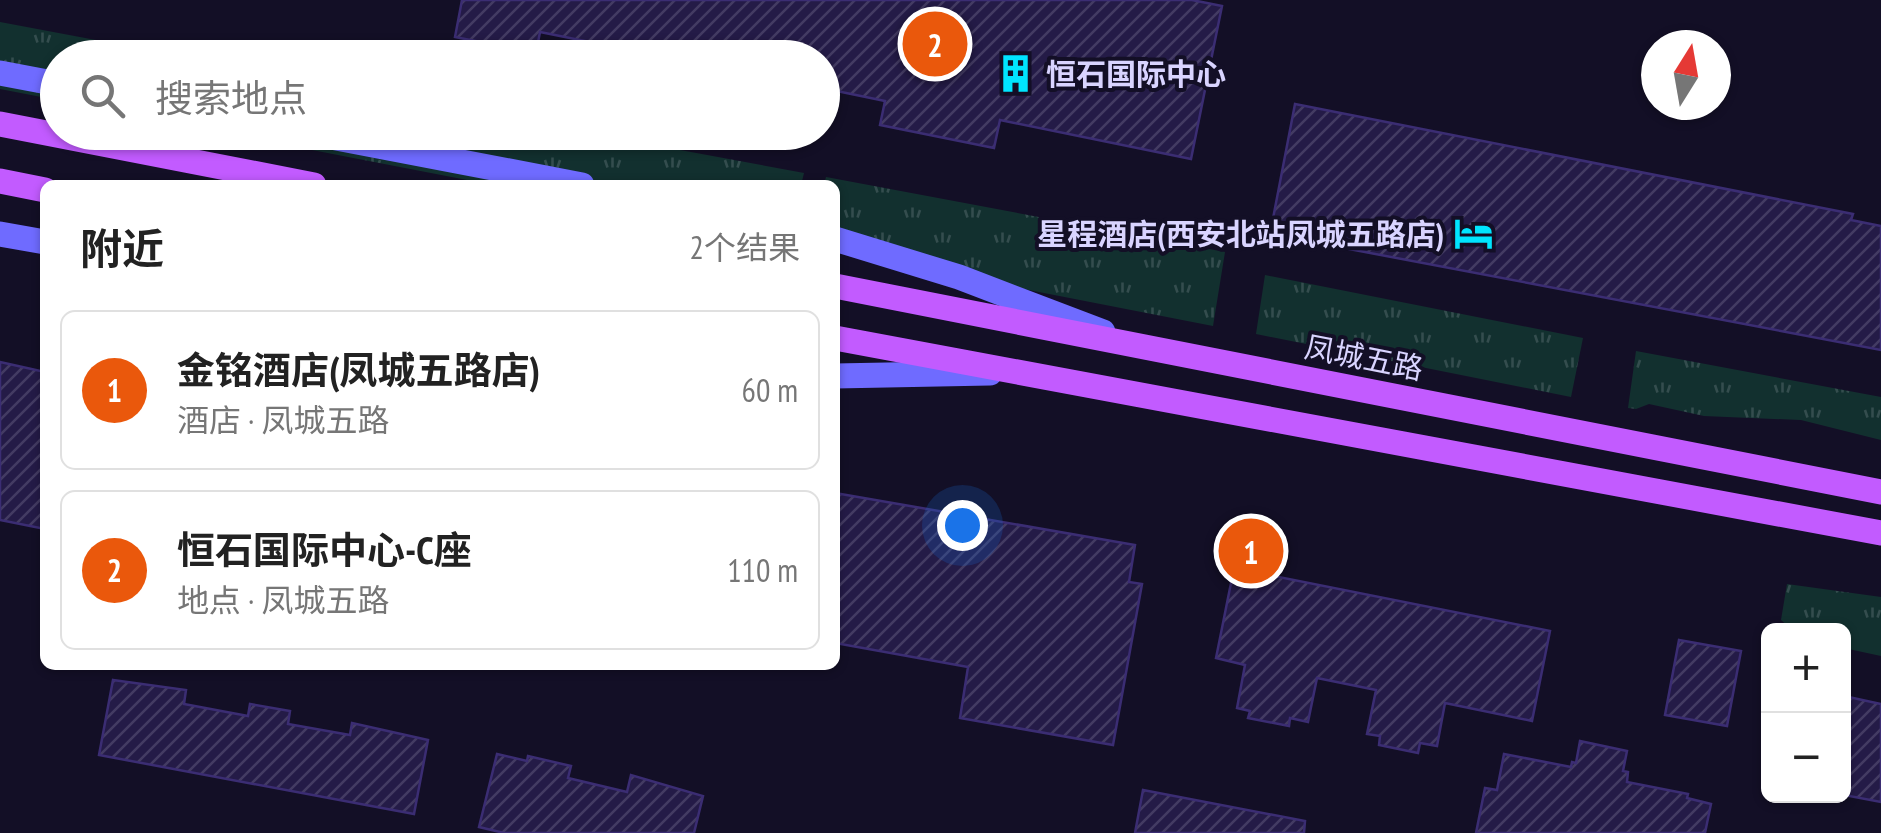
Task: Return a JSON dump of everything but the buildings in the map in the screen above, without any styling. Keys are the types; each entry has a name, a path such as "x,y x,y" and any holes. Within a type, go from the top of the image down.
{"main road":[{"path":"0,73 40,81"},
{"path":"0,124 40,132"},
{"path":"134,150 288,180"},
{"path":"399,150 556,180"},
{"path":"0,182 40,189"},
{"path":"0,234 40,241"},
{"path":"840,241 959,277 1141,346"},
{"name":"凤城五路","path":"840,287 1881,492"},
{"path":"840,339 1881,533"},
{"path":"840,376 1020,372"}],"green space":[{"path":"0,22 96,40 40,40 40,97 0,89"},
{"path":"313,150 680,150 804,173 802,180 467,180"},
{"path":"826,177 1225,252 1213,326 840,253 840,180 825,180"},
{"path":"1265,275 1583,338 1571,397 1256,334"},
{"path":"1636,351 1881,397 1881,440 1801,420 1704,416 1649,404 1628,408"},
{"path":"1787,584 1881,597 1881,656 1851,650 1851,623 1781,620"}],"place":[{"name":"恒石国际中心-C座","path":"935,44"},
{"name":"恒石国际中心","path":"1016,73"},
{"name":"星程酒店(西安北站凤城五路店)","path":"1474,233"},
{"name":"金铭酒店(凤城五路店)","path":"1251,551"}]}
